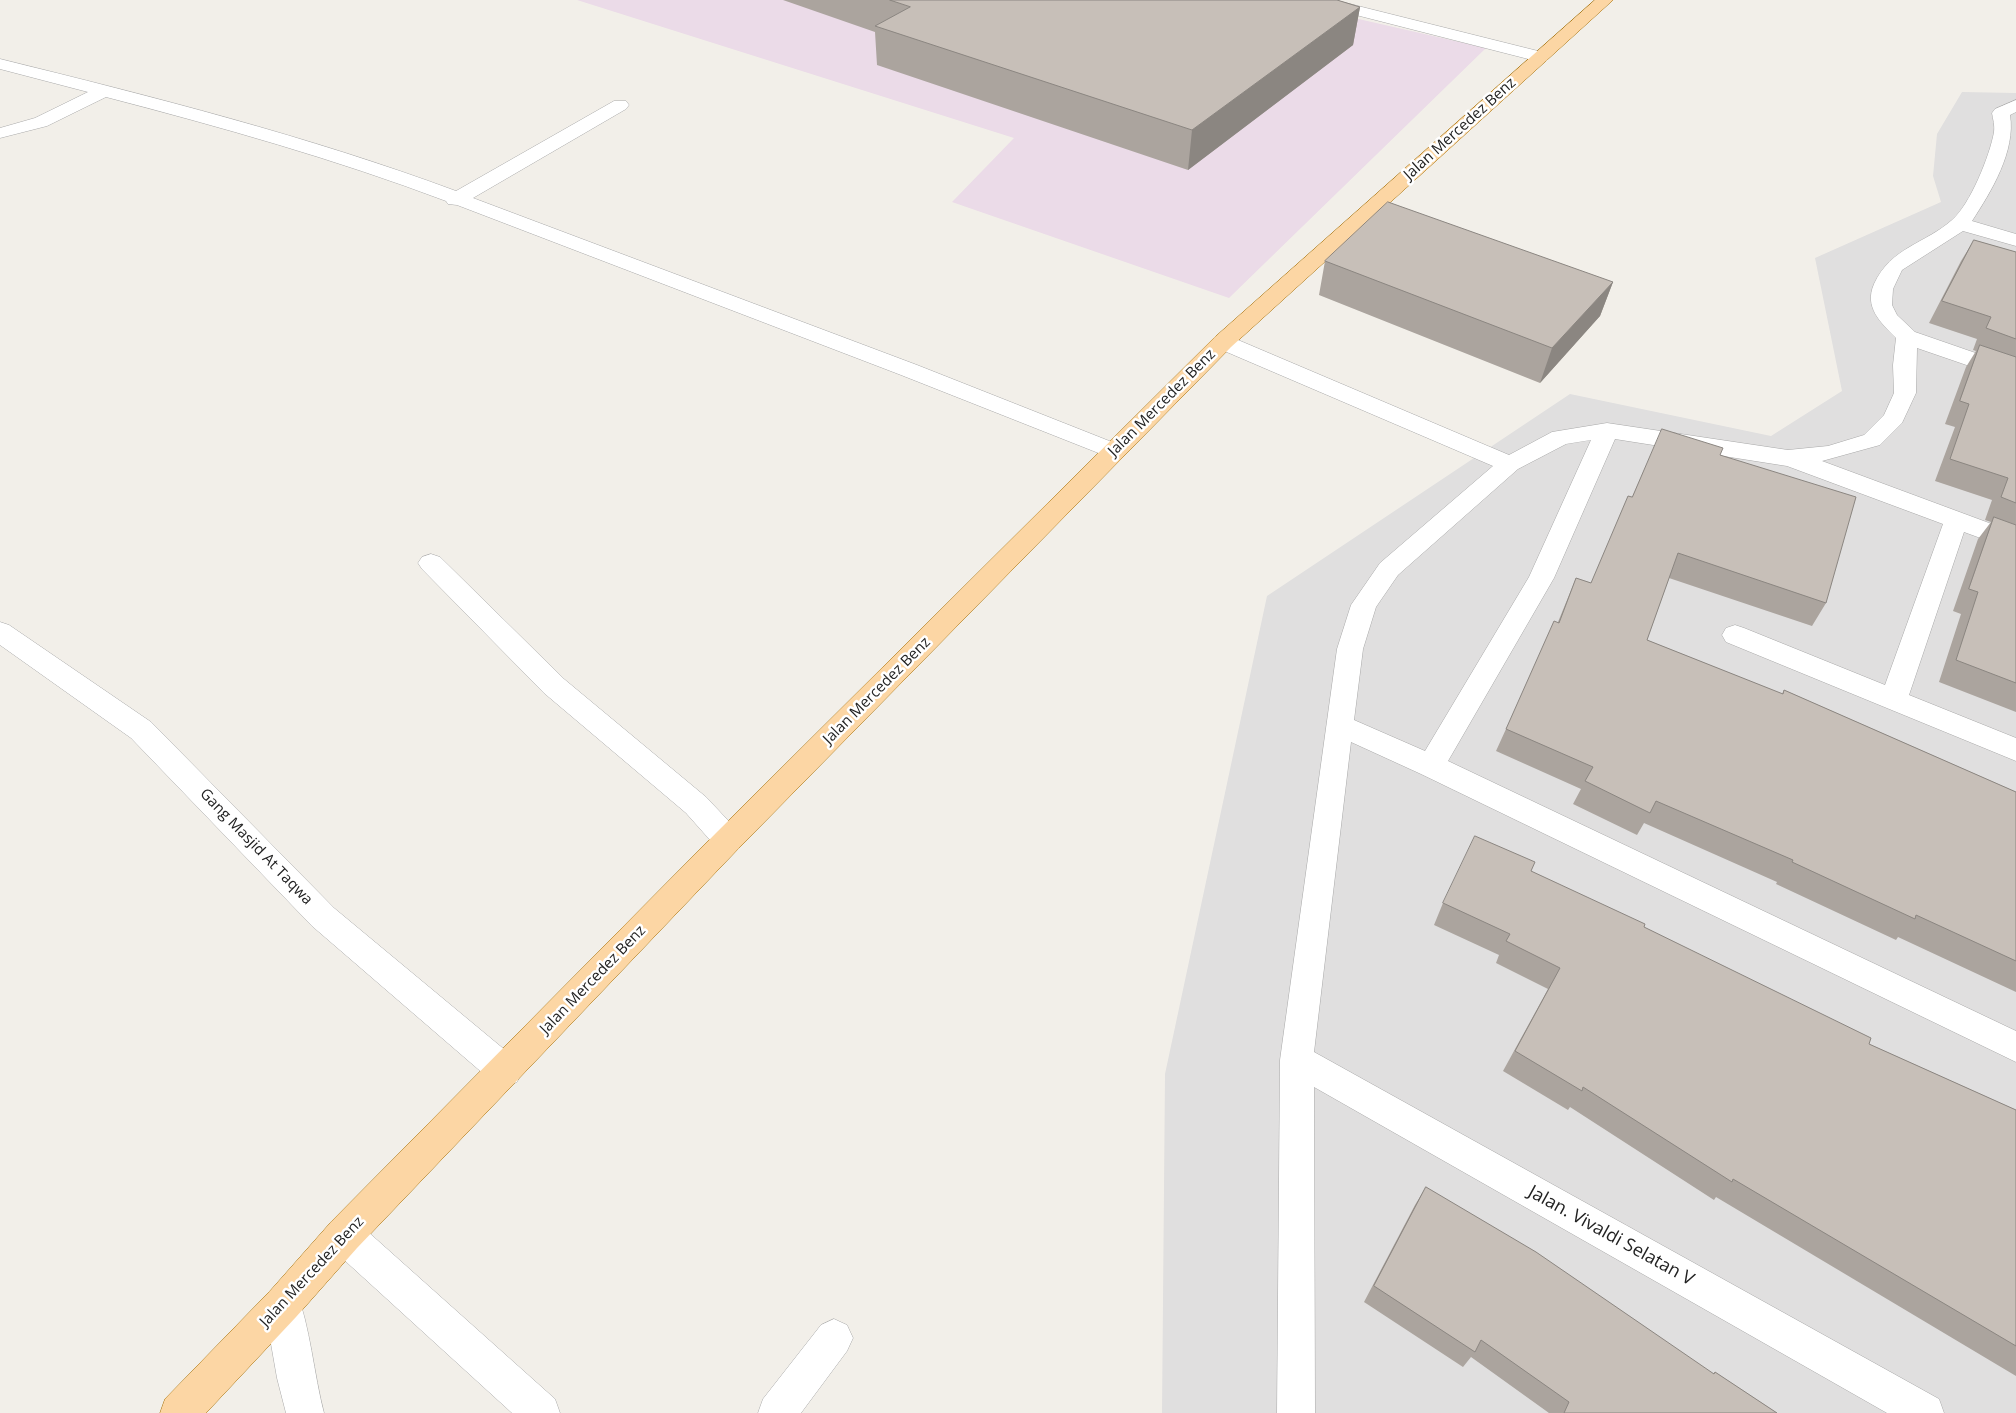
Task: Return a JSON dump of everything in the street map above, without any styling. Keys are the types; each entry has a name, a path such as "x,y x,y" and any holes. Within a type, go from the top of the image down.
{"main road":[{"name":"Jalan Mercedez Benz","path":"179,1413 283,1304 344,1235 506,1071 728,840 1224,342 1605,0"}],"street":[{"path":"1315,0 1540,57"},
{"path":"0,64 258,131 400,177 455,200 909,370 1114,451"},
{"path":"0,133 34,125 66,112 104,91"},
{"path":"455,200 620,104"},
{"path":"2016,105 2001,113 2010,131 1994,160 1978,197 1960,224 1894,266 1880,300 1883,314 1907,337 2016,375"},
{"path":"1960,224 2016,240"},
{"path":"1788,458 1830,454 1851,448 1872,440 1894,418 1905,393 1904,365 1907,337"},
{"path":"1224,342 1510,464"},
{"path":"1431,766 1541,578 1607,430"},
{"path":"1296,1413 1297,1060 1350,649 1364,605 1389,569 1510,464 1560,437 1607,430 1788,458 2016,542"},
{"path":"1894,699 1956,521"},
{"path":"431,563 554,686 696,804 728,840"},
{"name":"Gang Masjid At Taqwa","path":"0,632 141,730 323,917 506,1071"},
{"path":"1735,635 2016,750"},
{"path":"1339,724 1431,766 2016,1047"},
{"name":"Jalan. Vivaldi Selatan V","path":"1297,1060 1925,1413"},
{"path":"344,1235 541,1413"},
{"path":"283,1304 296,1378 305,1413"},
{"path":"777,1413 834,1338"}],"shaded area":[{"path":"577,0 1275,0 1486,48 1229,298 952,202 1014,138"},
{"path":"1962,92 2016,93 2016,1413 1162,1413 1165,1074 1267,596 1570,394 1771,436 1842,391 1815,258 1941,202 1933,176 1937,134"}],"building":[{"path":"890,0 1337,0 1360,7 1192,130 875,26 910,7"},
{"path":"1388,202 1613,282 1552,348 1325,261"},
{"path":"1974,240 2016,252 2016,339 1986,328 1991,317 1942,301"},
{"path":"1980,345 2016,357 2016,503 2001,497 2008,478 1950,459 1969,404 1960,401"},
{"path":"1662,429 1723,448 1720,455 1856,497 1826,603 1678,553 1647,640 1783,694 1784,690 2016,792 2016,961 1916,915 1915,919 1792,862 1793,860 1656,801 1650,813 1585,781 1593,767 1506,729 1554,621 1559,623 1576,578 1591,583 1628,496 1632,497"},
{"path":"1994,517 2016,525 2016,683 1956,660 1978,592 1969,589"},
{"path":"1475,836 1535,862 1531,871 1645,924 1644,927 1871,1038 1869,1044 2016,1110 2016,1346 1733,1179 1732,1182 1583,1087 1582,1091 1515,1051 1560,968 1506,941 1510,934 1443,903"},
{"path":"1426,1187 1536,1252 1714,1374 1715,1372 1777,1413 1564,1413 1569,1402 1481,1340 1475,1352 1374,1286"}]}
